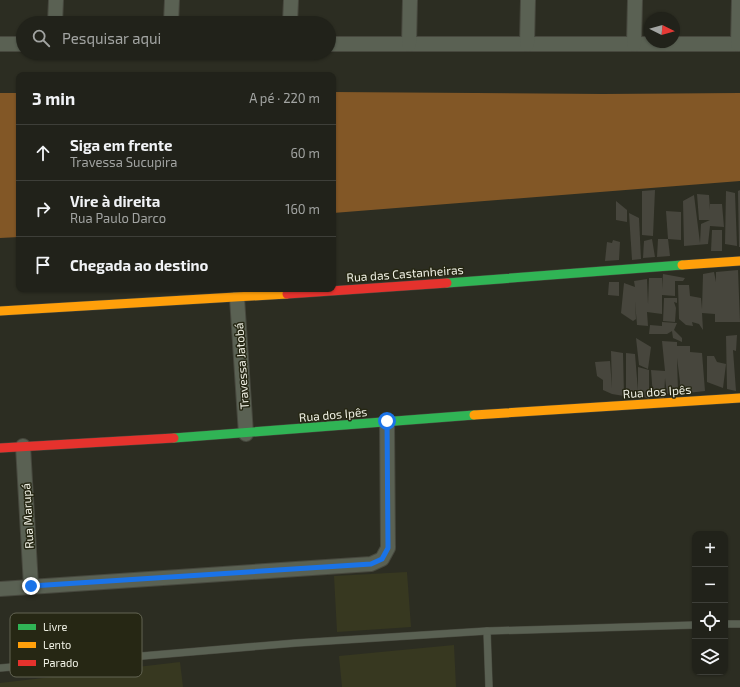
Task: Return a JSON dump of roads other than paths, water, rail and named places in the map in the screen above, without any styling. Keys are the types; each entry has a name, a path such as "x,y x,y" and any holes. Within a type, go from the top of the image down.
{"street":[{"path":"55,16 56,0"},
{"path":"171,16 172,0"},
{"path":"290,16 291,0"},
{"path":"409,44 410,0"},
{"path":"527,44 528,0"},
{"path":"634,44 635,0"},
{"path":"336,44 739,44 738,0"},
{"path":"0,44 16,44"},
{"name":"Rua das Castanheiras","path":"336,291 740,261"},
{"name":"Rua das Castanheiras","path":"0,311 319,292"},
{"name":"Travessa Jatobá","path":"237,298 246,434"},
{"name":"Rua dos Ipês","path":"0,448 246,434 387,421 740,398"},
{"path":"0,589 371,564 382,559 388,548 387,421"},
{"name":"Rua Marupá","path":"24,446 31,586"}],"lane":[{"path":"728,624 740,624"},
{"path":"142,656 296,642 487,631 692,625"},
{"path":"487,631 489,687"},
{"path":"0,668 10,667"}]}
